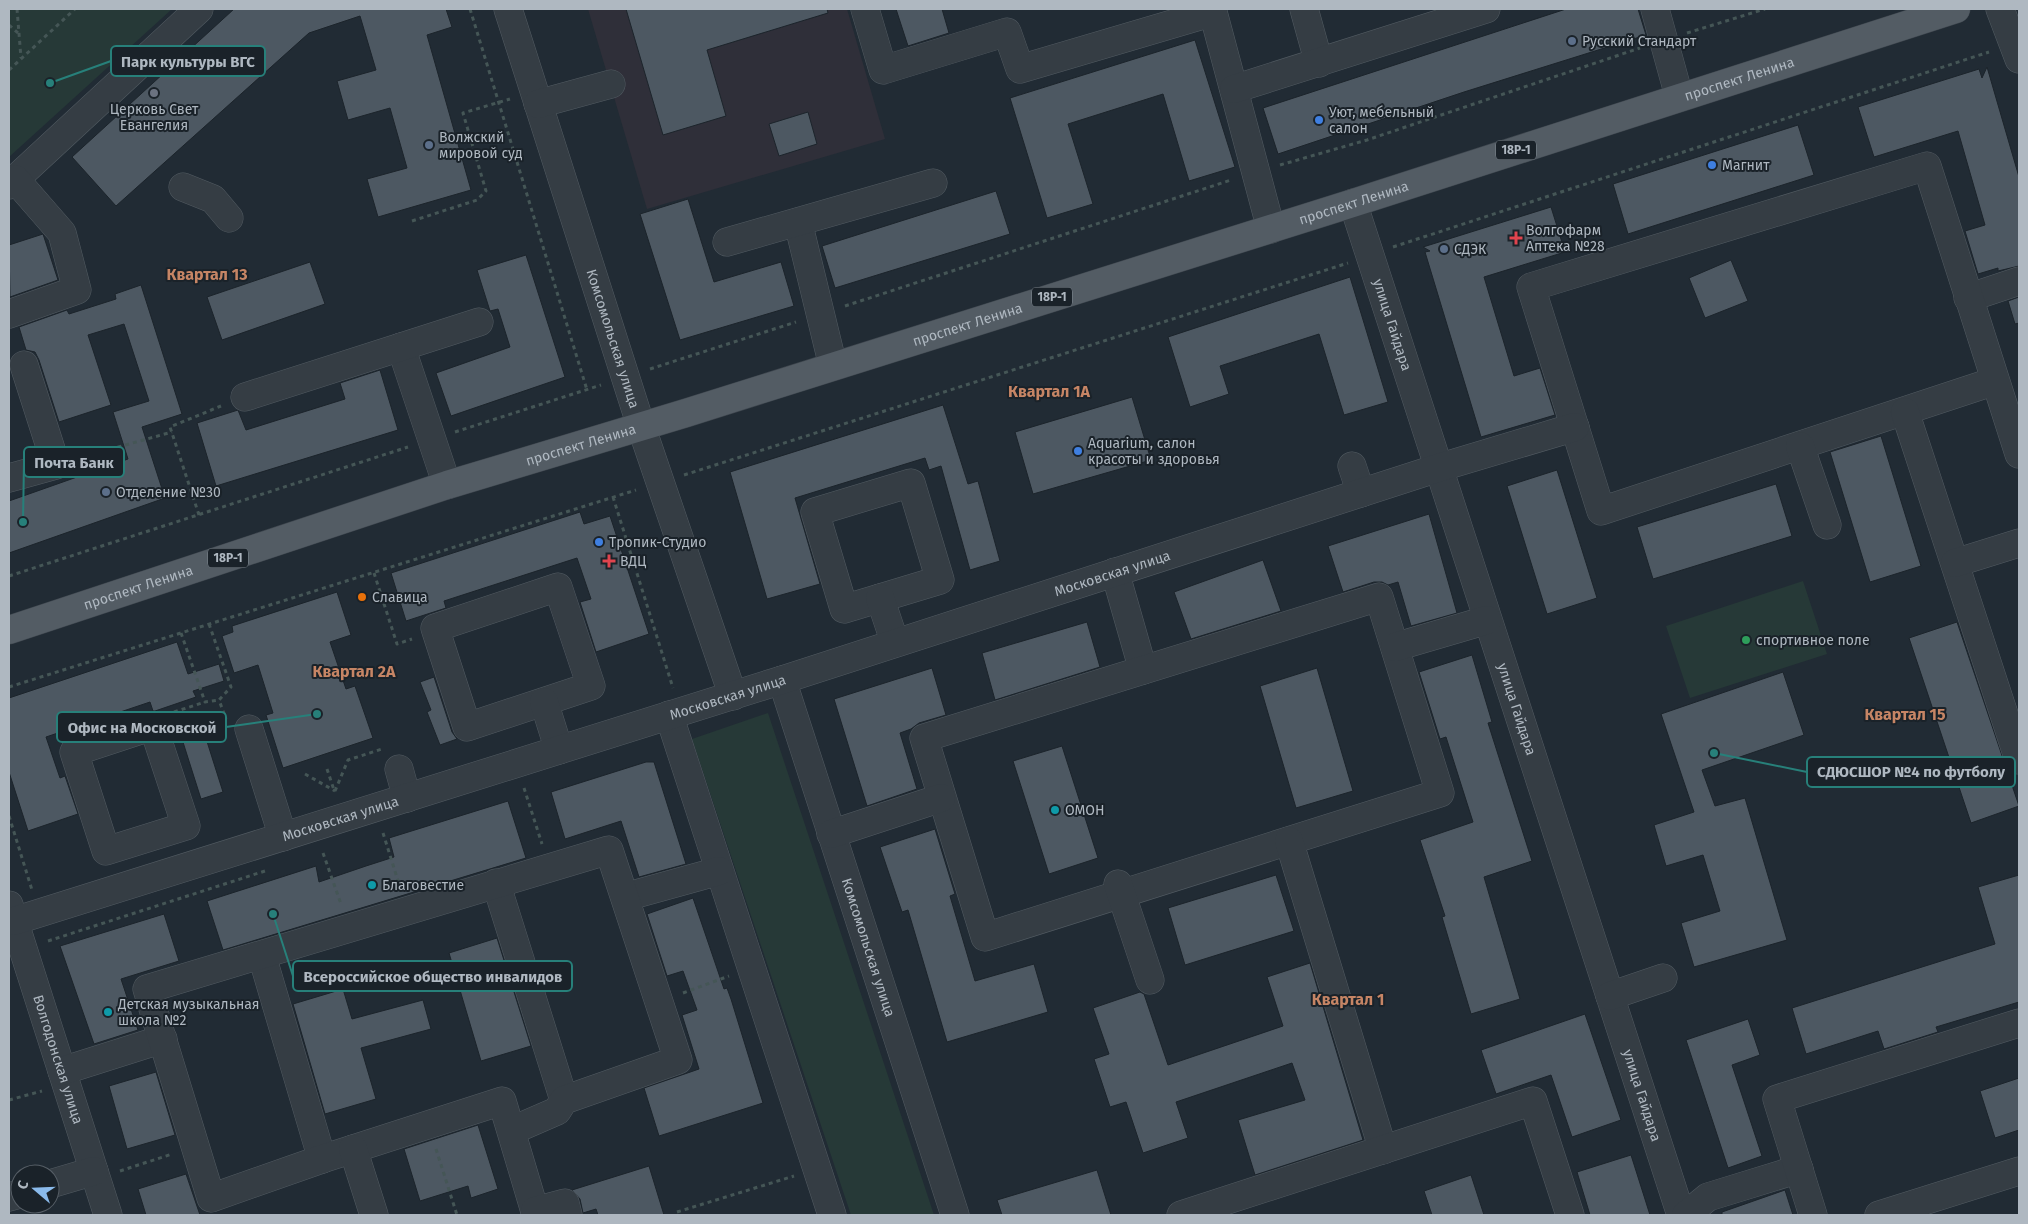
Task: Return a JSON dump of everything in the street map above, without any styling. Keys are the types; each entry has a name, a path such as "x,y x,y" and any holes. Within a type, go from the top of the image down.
{"main road":[{"name":"проспект Ленина","path":"9,630 447,485 1353,203 1679,96 1901,17 1956,9"}],"street":[{"path":"9,314 77,290 62,233 12,182 199,9"},
{"name":"Комсомольская улица","path":"508,9 640,426 732,696"},
{"path":"865,9 883,70 1007,32 1020,69 1213,12 1272,229"},
{"path":"1304,9 1319,63"},
{"path":"1234,89 1486,9"},
{"path":"1655,9 1679,96"},
{"path":"2000,9 2019,59"},
{"path":"536,98 611,84"},
{"path":"1995,381 1601,511 1531,287 1927,166 2019,454"},
{"path":"727,242 933,183"},
{"path":"183,187 213,199 229,218"},
{"name":"улица Гайдара","path":"1353,203 1681,1215"},
{"path":"798,222 822,314 833,366"},
{"path":"1968,298 2019,281"},
{"path":"245,397 479,322"},
{"path":"401,347 447,485"},
{"path":"9,478 56,465 24,365"},
{"path":"1904,412 2019,760"},
{"name":"Московская улица","path":"11,912 152,878 732,696 1438,468 1575,427"},
{"path":"1800,446 1826,526"},
{"path":"1352,466 1361,493"},
{"path":"911,483 940,580 880,598 844,609 815,512 911,483"},
{"path":"1955,562 2019,543"},
{"path":"1115,572 1143,670"},
{"path":"558,587 591,686 544,702 467,727 435,628 558,587"},
{"path":"1379,597 1395,647 1440,793 1288,841 1119,889 985,937 924,738 1379,597"},
{"path":"880,598 895,643"},
{"path":"1395,647 1487,620"},
{"name":"Комсомольская улица","path":"782,680 955,1215"},
{"path":"544,702 558,750"},
{"path":"670,715 832,1215"},
{"path":"153,726 186,826 140,841 106,852 74,752 153,726"},
{"path":"249,730 283,836"},
{"path":"395,758 408,798"},
{"path":"831,834 941,798"},
{"path":"140,841 152,878"},
{"path":"1288,841 1383,1150"},
{"path":"511,1131 557,1111 564,1100 678,1060 609,850 262,956 147,989 211,1198 322,1159 502,1101 511,1131 536,1213 565,1203 568,1215"},
{"path":"625,897 719,871"},
{"path":"496,883 564,1100"},
{"path":"1119,889 1150,980"},
{"name":"Волгодонская улица","path":"11,912 62,1071 103,1172 108,1215"},
{"path":"262,956 322,1159"},
{"path":"1610,996 1663,978"},
{"path":"1813,1215 1777,1100 2019,1023"},
{"path":"62,1071 163,1039"},
{"path":"1181,1215 1534,1102 1570,1215"},
{"path":"353,1149 374,1215"},
{"path":"1686,1215 1708,1197 1799,1169"},
{"path":"1879,1215 2019,1171"},
{"path":"60,1182 103,1172"}],"path":[{"path":"17,9 21,59"},
{"path":"9,70 76,9"},
{"path":"470,9 587,390"},
{"path":"645,370 1255,172 1367,140 1664,40 1765,9"},
{"path":"9,25 19,34"},
{"path":"1392,247 1989,52"},
{"path":"412,221 477,200 486,191 462,113 499,102 536,98"},
{"path":"682,476 1355,261"},
{"path":"9,576 606,383"},
{"path":"199,514 170,427 245,397"},
{"path":"56,465 172,432"},
{"path":"9,687 638,489"},
{"path":"374,572 397,644 436,632"},
{"path":"153,726 166,715 204,702 219,700 231,687 209,624"},
{"path":"181,633 204,702"},
{"path":"219,700 230,731 249,730"},
{"path":"334,791 348,760 395,758"},
{"path":"326,770 334,791"},
{"path":"305,774 334,791"},
{"path":"514,790 533,784"},
{"path":"524,787 549,867"},
{"path":"374,836 392,830"},
{"path":"383,833 408,910"},
{"path":"313,856 331,850"},
{"path":"323,853 350,929"},
{"path":"47,942 275,868"},
{"path":"659,1001 736,974"},
{"path":"9,1100 16,1098"},
{"path":"428,1125 458,1215"},
{"path":"103,1172 196,1147"},
{"path":"677,1212 802,1173"}],"shaded area":[{"path":"588,9 847,9 885,139 647,209"}],"green space":[{"path":"9,9 172,9 9,157"},
{"name":"спортивное поле","path":"1803,581 1827,654 1690,698 1666,626"},
{"path":"768,713 934,1215 851,1215 692,739"}],"building":[{"path":"234,9 446,9 452,27 427,35 471,190 378,217 367,179 407,168 390,108 348,120 337,81 376,70 360,16 309,33 116,206 72,157"},
{"path":"626,9 827,9 828,13 707,50 726,116 663,135"},
{"path":"896,9 942,9 949,33 908,46"},
{"path":"1566,9 1638,9 1646,35 1464,92 1278,154 1263,108"},
{"path":"1195,40 1235,167 1189,181 1163,94 1068,124 1093,204 1047,218 1010,98"},
{"path":"1987,67 2019,177 2019,266 1998,271 1998,268 1978,274 1965,231 1985,225 1958,131 1874,157 1858,107 1979,69 1982,78"},
{"path":"808,112 817,144 779,156 769,124"},
{"path":"1798,125 1814,175 1628,234 1613,184"},
{"path":"996,191 1010,234 835,288 822,246"},
{"path":"688,199 714,282 781,262 794,306 680,340 640,214"},
{"path":"1551,207 1565,252 1484,277 1514,376 1540,368 1555,415 1481,437 1425,252 1430,251 1423,247"},
{"path":"43,234 58,280 10,297 9,245"},
{"path":"526,255 565,377 451,416 436,373 510,347 498,309 490,311 477,270"},
{"path":"1731,260 1748,301 1705,318 1689,278"},
{"path":"310,262 325,304 222,340 207,297"},
{"path":"1350,277 1388,402 1344,415 1319,334 1220,366 1229,394 1190,407 1168,337"},
{"path":"141,285 182,414 142,427 165,498 9,553 9,501 128,459 113,412 149,401 124,324 88,335 111,405 59,422 39,360 35,352 26,350 19,327 67,310 69,314 116,299 115,294"},
{"path":"2019,297 2019,323 2015,324 2008,301"},
{"path":"380,370 398,430 216,486 197,423 238,410 246,430 345,399 340,383"},
{"path":"1132,397 1151,460 1033,494 1015,432"},
{"path":"943,405 968,484 978,481 1000,561 970,570 941,466 929,470 925,458 795,498 820,584 767,599 730,472"},
{"path":"1881,436 1921,566 1870,582 1830,452"},
{"path":"1557,470 1597,598 1547,614 1507,486"},
{"path":"1776,484 1792,536 1653,579 1637,527"},
{"path":"580,512 584,524 610,516 649,634 596,652 580,602 591,599 577,558 444,601 446,608 406,621 391,573"},
{"path":"1429,514 1457,613 1411,626 1398,582 1388,585 1382,582 1374,582 1343,592 1328,546"},
{"path":"1263,560 1281,611 1191,639 1174,592"},
{"path":"337,592 351,635 330,642 346,689 355,686 373,738 283,768 266,715 273,713 258,665 234,673 222,636 233,632 232,626"},
{"path":"1087,622 1100,667 995,700 982,653"},
{"path":"1957,622 2019,806 1971,823 1909,638"},
{"path":"177,642 188,674 219,664 224,681 193,691 196,697 155,711 153,711 150,702 46,737 60,778 65,776 78,814 28,831 9,772 9,698"},
{"path":"1472,655 1492,722 1488,723 1532,861 1484,877 1520,999 1471,1014 1442,917 1445,916 1420,840 1473,822 1446,737 1440,739 1419,672"},
{"path":"932,668 946,715 919,723 911,729 900,733 917,789 867,806 834,699"},
{"path":"1317,668 1353,791 1296,808 1260,686"},
{"path":"1783,672 1804,735 1702,770 1715,806 1745,798 1787,940 1694,967 1681,923 1720,911 1703,855 1666,866 1654,825 1694,812 1661,714"},
{"path":"434,677 452,732 457,739 440,745 427,712 431,710 420,682"},
{"path":"204,732 223,792 201,799 182,739"},
{"name":"ОМОН","path":"1062,746 1098,858 1049,874 1013,761"},
{"path":"646,762 654,762 686,864 639,877 621,821 565,839 551,792"},
{"path":"508,801 526,858 223,950 207,901 316,866 319,882 394,857 389,838"},
{"path":"935,829 955,894 950,896 975,981 1034,964 1048,1012 947,1042 908,910 902,912 880,847"},
{"path":"1276,875 1294,931 1185,965 1168,908"},
{"path":"2019,875 2019,1002 1936,1027 1938,1032 1884,1049 1878,1031 1806,1054 1792,1008 1995,944 1978,887"},
{"path":"693,898 724,989 727,988 731,999 763,1103 659,1136 644,1088 699,1069 682,1015 697,1010 683,971 667,976 647,914"},
{"path":"164,914 179,961 121,979 138,1030 94,1044 60,946"},
{"path":"497,938 531,1046 481,1061 449,953"},
{"path":"1310,963 1363,1140 1255,1175 1238,1120 1305,1100 1292,1063 1176,1102 1188,1138 1143,1153 1126,1102 1110,1107 1094,1059 1109,1054 1093,1008 1140,992 1144,994 1168,1065 1283,1026 1267,977"},
{"path":"343,989 352,1019 423,1000 431,1029 361,1048 376,1099 325,1114 293,1004"},
{"path":"1585,1014 1621,1120 1572,1137 1551,1075 1496,1094 1481,1050"},
{"path":"1748,1019 1760,1055 1732,1065 1762,1156 1728,1168 1686,1040"},
{"path":"156,1072 175,1135 127,1149 109,1086"},
{"path":"2019,1078 2019,1130 1995,1138 1980,1091"},
{"path":"478,1125 498,1189 471,1198 468,1186 420,1201 404,1149"},
{"path":"1631,1155 1650,1215 1590,1215 1577,1172"},
{"path":"649,1166 664,1215 598,1215 596,1209 583,1213 580,1199 572,1190"},
{"path":"1097,1170 1111,1215 1002,1215 997,1200"},
{"path":"186,1174 200,1215 146,1215 138,1189"},
{"path":"1471,1175 1484,1215 1432,1215 1424,1191"},
{"path":"1785,1190 1793,1215 1722,1215 1722,1212"}],"place":[{"name":"Русский Стандарт","path":"1572,41"},
{"name":"Парк культуры ВГС","path":"50,83"},
{"name":"Церковь Свет Евангелия","path":"154,93"},
{"name":"Уют, мебельный салон","path":"1319,120"},
{"name":"Волжский мировой суд","path":"429,145"},
{"name":"Магнит","path":"1712,165"},
{"name":"Волгофарм Аптека №28","path":"1516,238"},
{"name":"СДЭК","path":"1444,249"},
{"name":"Aquarium, салон красоты и здоровья","path":"1078,451"},
{"name":"Отделение №30","path":"106,492"},
{"name":"Почта Банк","path":"23,522"},
{"name":"Тропик-Студио","path":"599,542"},
{"name":"ВДЦ","path":"609,561"},
{"name":"Славица","path":"362,597"},
{"name":"спортивное поле","path":"1746,640"},
{"name":"Офис на Московской","path":"317,714"},
{"name":"СДЮСШОР №4 по футболу","path":"1714,753"},
{"name":"ОМОН","path":"1055,810"},
{"name":"Благовестие","path":"372,885"},
{"name":"Всероссийское общество инвалидов","path":"273,914"},
{"name":"Детская музыкальная школа №2","path":"108,1012"}],"district":[{"name":"Квартал 13","path":"207,274"},
{"name":"Квартал 1А","path":"1049,391"},
{"name":"Квартал 2А","path":"354,671"},
{"name":"Квартал 15","path":"1905,714"},
{"name":"Квартал 1","path":"1348,999"}]}
